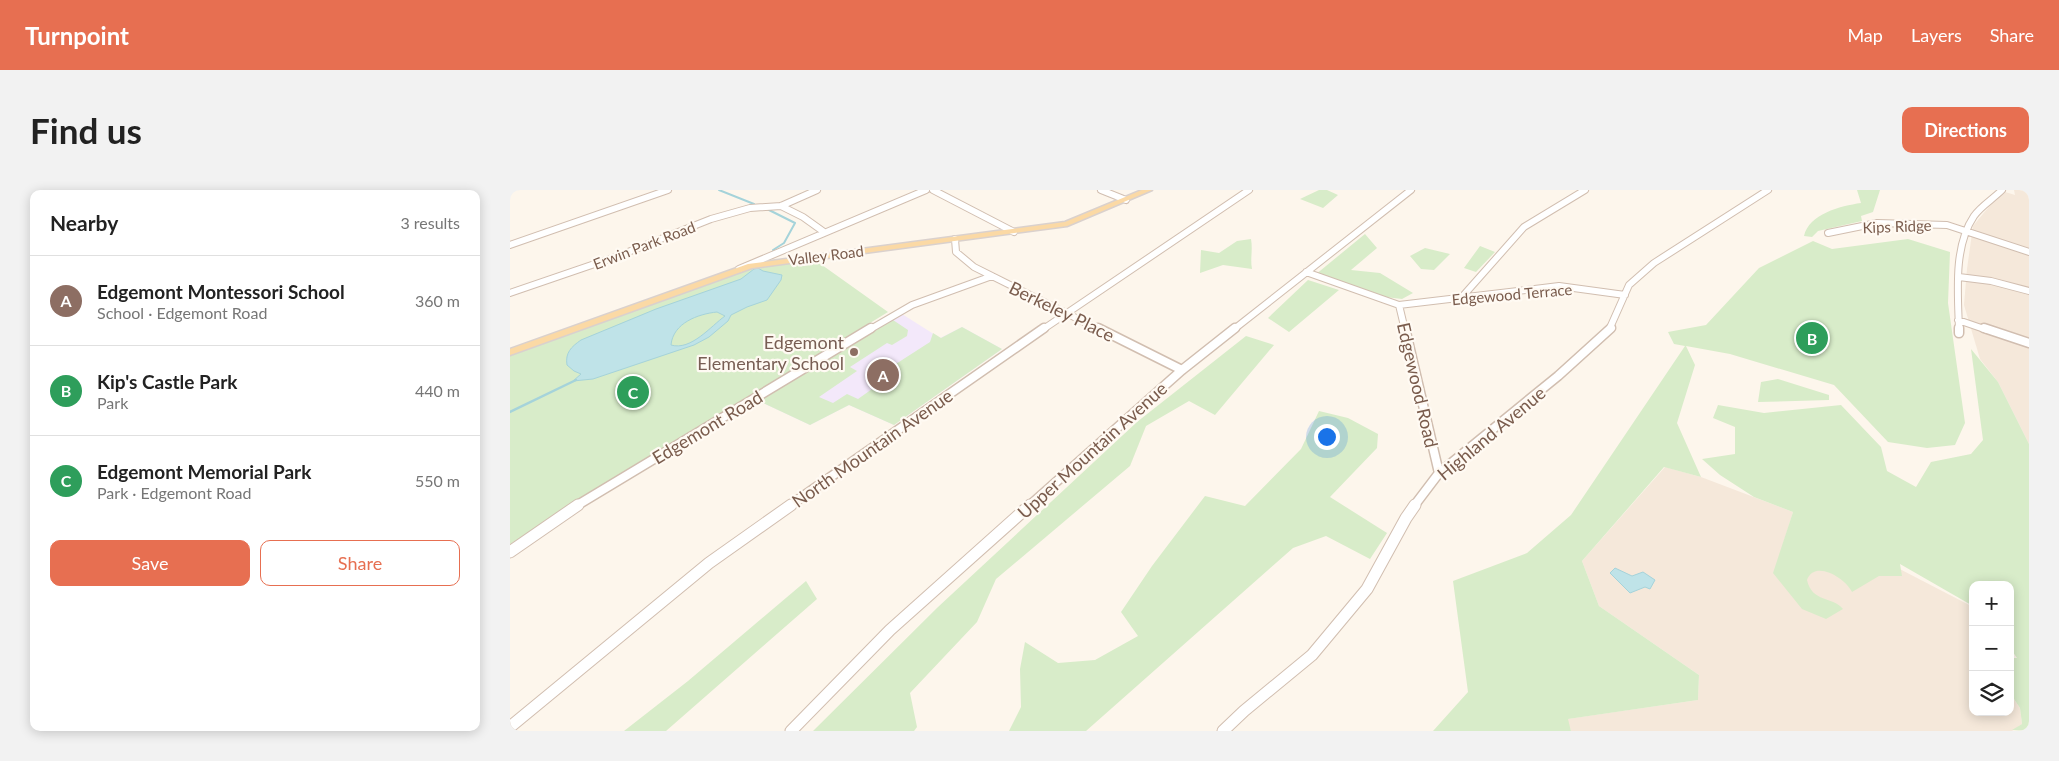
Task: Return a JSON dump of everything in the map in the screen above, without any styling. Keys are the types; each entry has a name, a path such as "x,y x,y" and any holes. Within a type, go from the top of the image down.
{"main road":[{"name":"Valley Road","path":"510,352 739,269 770,262 1067,224 1148,190"}],"street":[{"path":"510,245 668,190"},
{"path":"739,269 926,190"},
{"path":"933,190 1014,232"},
{"path":"1101,190 1126,200"},
{"name":"North Mountain Avenue","path":"510,727 708,564 994,362 1068,314 1249,190"},
{"name":"Upper Mountain Avenue","path":"791,731 890,630 1182,370 1410,190"},
{"path":"1462,297 1524,228 1585,190"},
{"name":"Highland Avenue","path":"1222,731 1318,648 1367,589 1406,518 1439,474 1558,376 1611,328 1629,285 1654,264 1768,190"},
{"path":"1959,333 1959,277 1966,231 1974,216 2002,190"},
{"path":"781,206 814,191"},
{"path":"781,206 824,232"},
{"name":"Erwin Park Road","path":"510,293 618,256 711,219 750,208 781,206"},
{"name":"Kips Ridge","path":"1828,233 1886,223 1947,225 2029,252"},
{"name":"Berkeley Place","path":"955,239 955,250 958,255 992,276 1182,370"},
{"path":"770,262 770,258 776,252"},
{"name":"Edgewood Road","path":"1306,272 1399,305 1439,474"},
{"name":"Edgemont Road","path":"510,552 569,511 901,310 920,301 972,286 992,276"},
{"path":"1959,277 1991,281 2029,291"},
{"name":"Edgewood Terrace","path":"1399,305 1560,286 1625,295"},
{"path":"1958,320 1991,329 2029,343"}],"shaded area":[{"path":"2014,190 2029,190 2029,444 1998,382 1980,359 1964,305 1973,226 2002,191 2015,195"},
{"path":"902,314 940,338 962,327 1002,349 894,425 849,405 810,425 759,401"},
{"path":"1665,467 1701,477 1793,512 1774,573 1892,565 1969,605 1969,716 2014,716 2014,699 2020,708 2022,724 2012,731 1571,731 1567,719 1698,700 1699,675 1599,606 1582,561"}],"green space":[{"path":"1319,190 1327,190 1338,195 1323,208 1300,199"},
{"path":"1857,190 1880,190 1873,212 1861,216 1862,221 1818,231 1812,237 1804,236 1812,222 1826,212 1861,203"},
{"path":"1365,234 1377,248 1351,270 1380,273 1413,293 1402,299 1385,297 1315,275"},
{"path":"1251,239 1252,269 1223,265 1200,273 1201,250 1219,253 1237,241"},
{"path":"1908,239 1950,252 1948,303 1965,423 1955,445 1927,448 1888,442 1834,385 1730,354 1686,346 1695,365 1677,423 1701,477 1664,467 1582,561 1599,606 1699,675 1698,700 1568,719 1571,731 1433,731 1468,692 1453,581 1527,553 1571,515 1685,346 1674,344 1668,332 1706,325 1759,268 1813,241 1832,249"},
{"path":"1480,246 1495,252 1476,272 1464,268"},
{"path":"1425,248 1450,254 1434,270 1421,269 1410,256"},
{"path":"815,260 888,312 510,544 510,356 754,268"},
{"path":"1308,280 1339,290 1289,332 1268,318"},
{"path":"893,320 908,330 907,336 892,345 887,343 850,367 857,371 819,397 833,403 847,394 858,399 882,382 874,378 930,342 933,333 941,338 962,327 1002,349 894,425 849,405 810,425 759,401"},
{"path":"1246,336 1274,345 1215,415 1189,401 1146,426 1130,466 996,579 977,622 910,693 917,727 914,731 813,731 938,607 1137,422"},
{"path":"1971,349 1998,382 2029,444 2029,731 2012,730 2022,724 2020,708 2014,699 2014,658 2017,658 2014,654 2014,581 1969,581 1969,604 1900,564 1902,576 1879,576 1852,592 1837,577 1830,573 1817,571 1811,574 1807,580 1813,592 1834,602 1843,609 1826,619 1802,609 1773,573 1793,512 1754,497 1720,475 1702,459 1735,454 1735,427 1713,418 1718,405 1764,413 1841,405 1881,447 1887,471 1916,487 1931,462 1971,454 1983,440"},
{"path":"1778,379 1829,395 1829,400 1758,402 1761,382"},
{"path":"1319,411 1348,418 1378,434 1377,448 1330,497 1387,533 1370,559 1326,536 1293,548 1086,731 1009,731 1021,707 1020,669 1025,642 1058,663 1095,660 1138,636 1121,612 1152,566 1205,496 1245,506 1301,449"},
{"path":"806,581 817,599 666,731 624,731 688,681"}],"water":[{"path":"758,268 782,275 781,280 767,300 731,315 728,321 709,337 694,345 593,379 573,381 581,374 567,365 567,357 572,348 581,340 656,309 741,279","holes":["717,312 725,316 693,341 678,346 671,345 676,331 688,321 702,315"]},
{"path":"1615,568 1632,576 1643,572 1655,580 1650,589 1645,587 1630,593 1610,573"}],"waterway":[{"path":"719,190 754,204"},
{"path":"767,209 795,223 784,243 773,250"},
{"path":"510,412 576,380"}],"place":[{"name":"Kip's Castle Park","path":"1812,338"},
{"name":"Edgemont Elementary School","path":"854,352"},
{"name":"Edgemont Montessori School","path":"883,375"},
{"name":"Edgemont Memorial Park","path":"633,392"}]}
